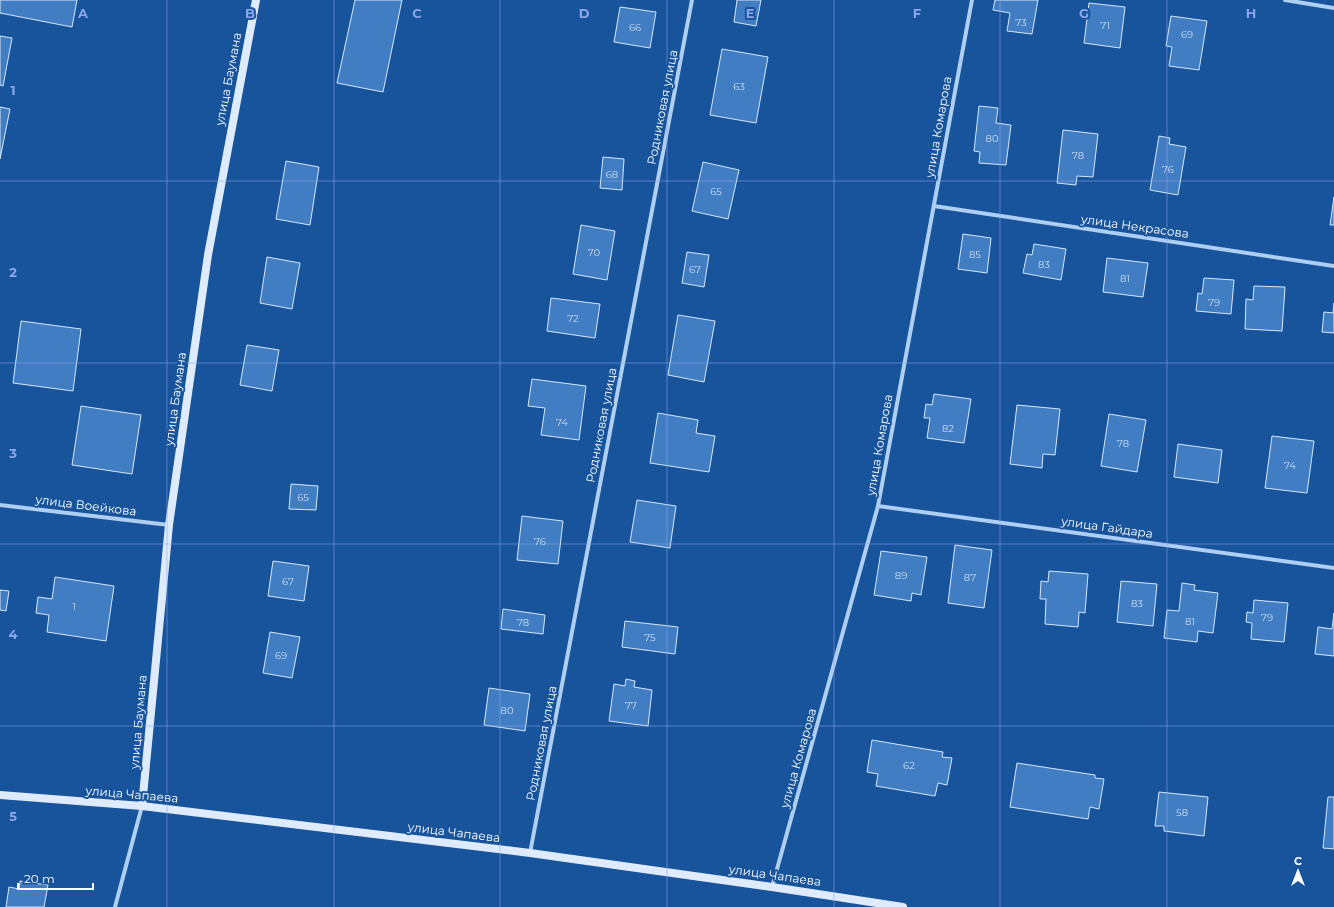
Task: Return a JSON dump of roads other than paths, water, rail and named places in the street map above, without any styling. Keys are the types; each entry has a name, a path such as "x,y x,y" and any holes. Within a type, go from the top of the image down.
{"street":[{"name":"улица Баумана","path":"142,806 169,525 208,256 256,0"},
{"name":"Родниковая улица","path":"530,853 692,0"},
{"name":"улица Комарова","path":"772,887 878,506 972,0"},
{"path":"1285,0 1334,8"},
{"name":"улица Некрасова","path":"934,206 1334,266"},
{"name":"улица Воейкова","path":"0,505 169,525"},
{"name":"улица Гайдара","path":"878,506 1334,568"},
{"name":"улица Чапаева","path":"0,795 142,806 530,853 903,907"},
{"path":"115,907 142,806"}]}
